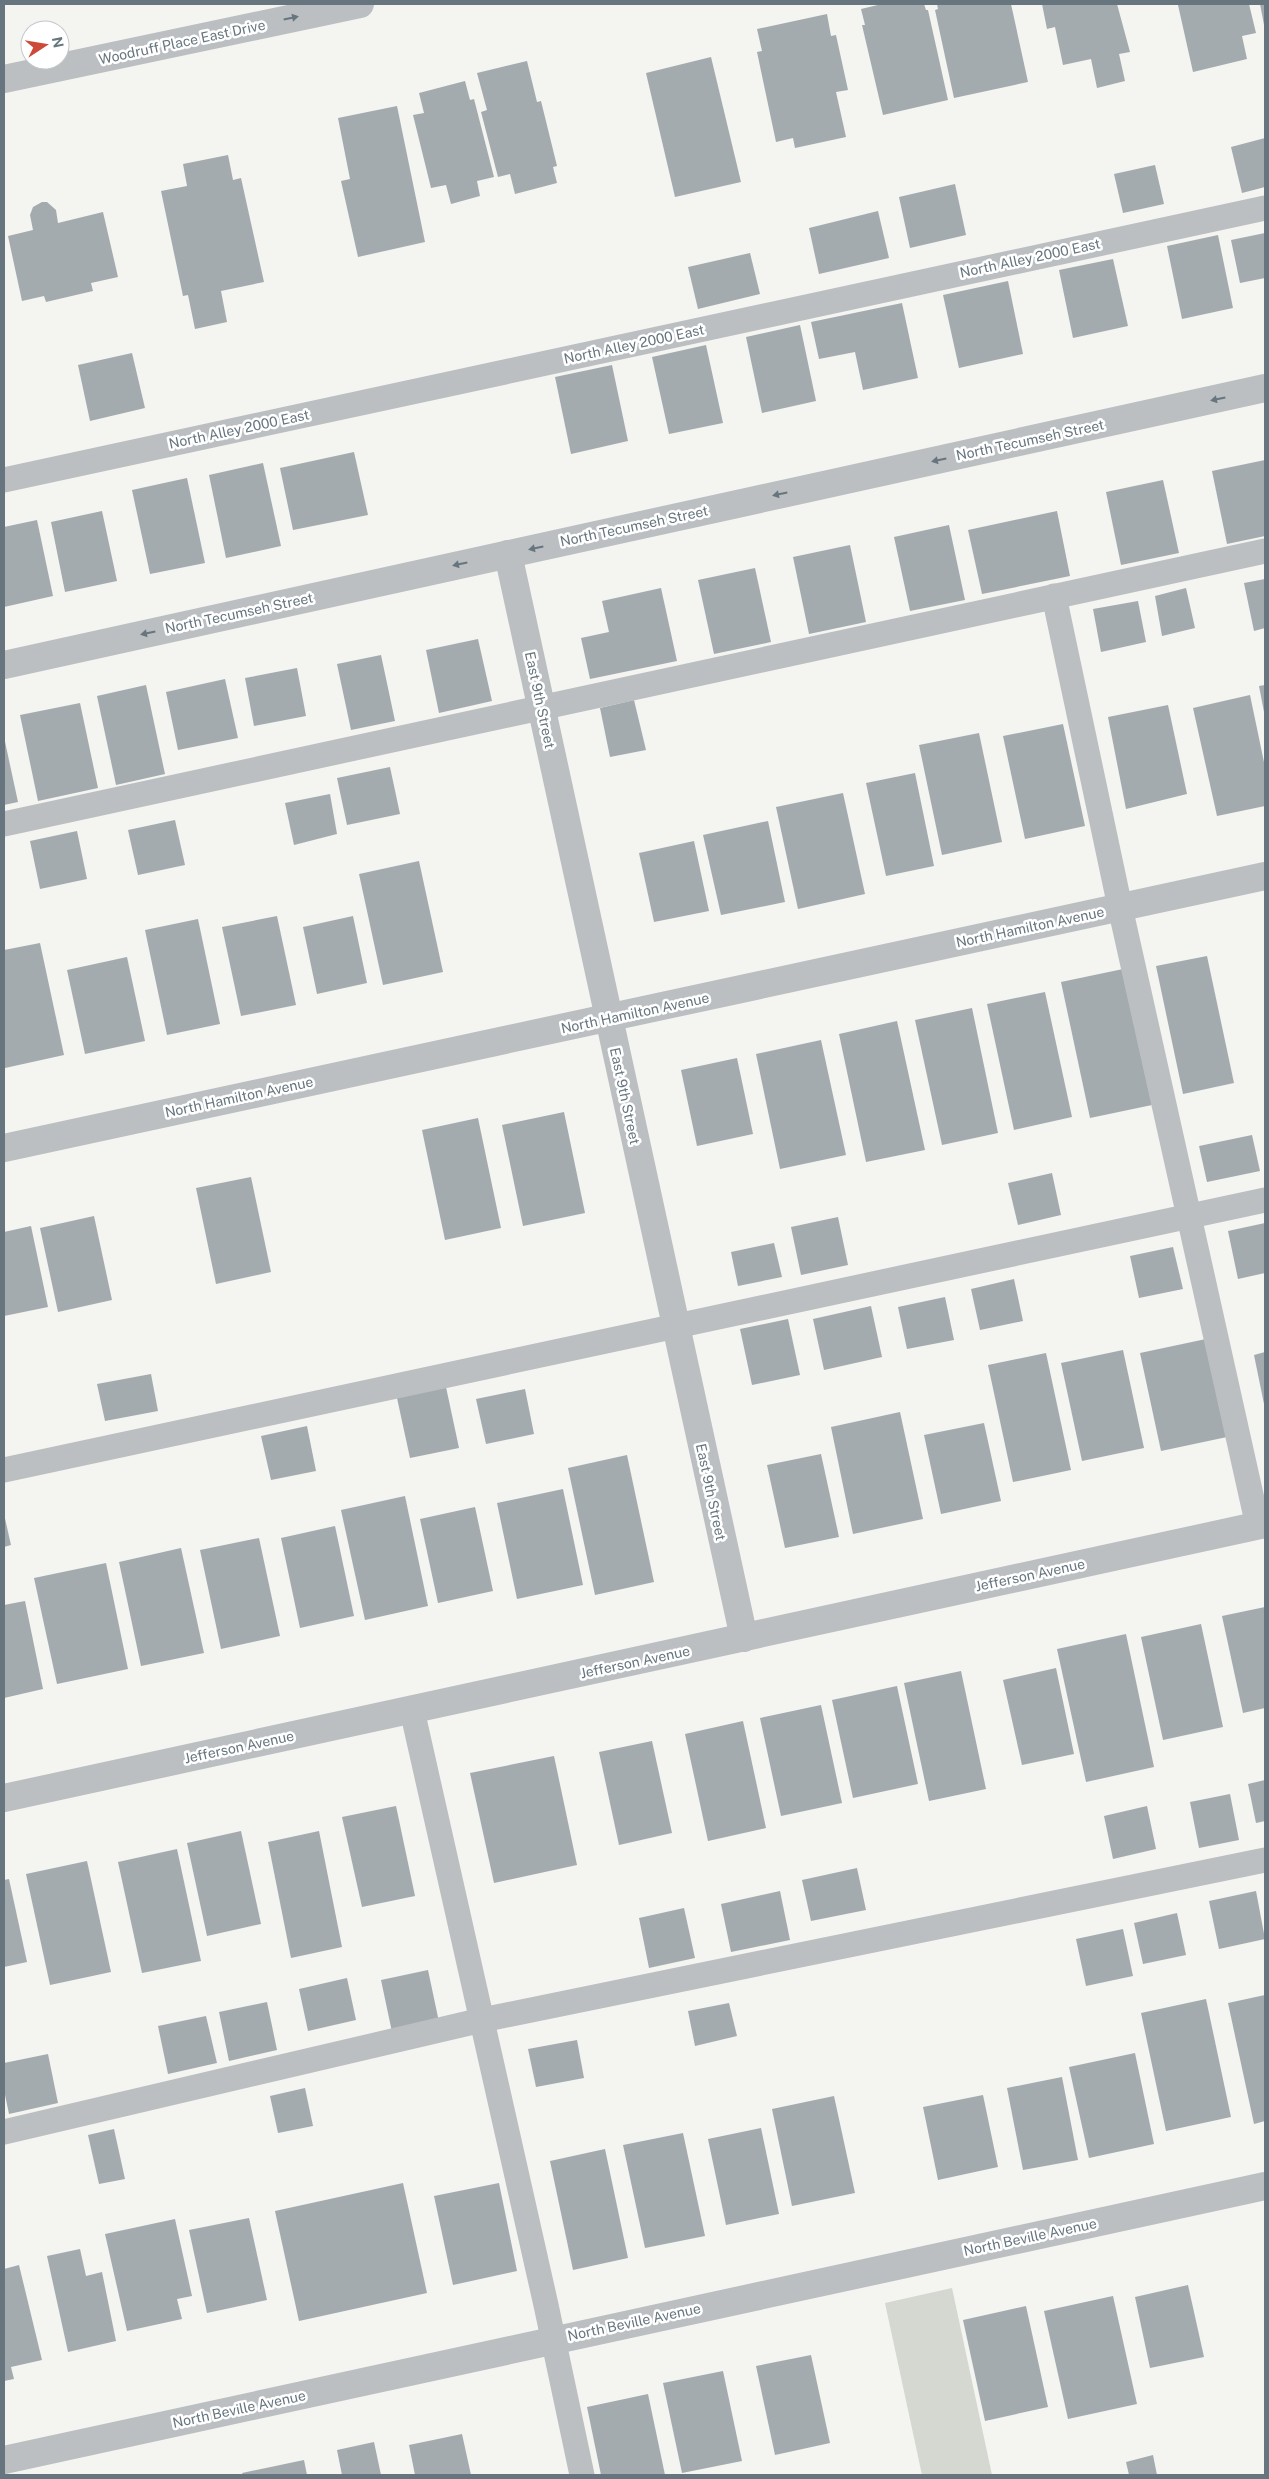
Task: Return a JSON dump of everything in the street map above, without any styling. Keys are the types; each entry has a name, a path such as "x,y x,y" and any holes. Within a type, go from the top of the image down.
{"street":[{"name":"Woodruff Place East Drive","path":"4,79 360,4"},
{"name":"North Tecumseh Street","path":"4,665 1265,388"},
{"name":"East 9th Street","path":"508,554 744,1638"},
{"name":"North Hamilton Avenue","path":"4,1148 1265,876"},
{"name":"Jefferson Avenue","path":"4,1798 1262,1525"},
{"name":"North Beville Avenue","path":"4,2460 1265,2186"}],"lane":[{"name":"North Alley 2000 East","path":"4,480 1265,208"},
{"path":"4,824 1265,551"},
{"path":"1054,596 1120,907 1189,1216 1262,1525"},
{"path":"4,1470 1265,1200"},
{"path":"412,1710 582,2475"},
{"path":"4,2132 482,2020 1265,1860"}],"shaded area":[{"path":"952,2288 992,2475 922,2475 885,2303"}],"building":[{"path":"882,4 924,4 926,10 928,10 948,100 883,115 862,25 865,25 861,9"},
{"path":"937,4 1011,4 1028,82 954,98 935,10 938,9"},
{"path":"1042,4 1117,4 1130,52 1119,54 1125,81 1097,88 1091,59 1063,65 1055,27 1047,29"},
{"path":"1249,4 1256,33 1242,36 1247,59 1193,72 1178,5"},
{"path":"1260,4 1265,4 1265,25 1264,25"},
{"path":"827,14 831,36 836,35 848,90 836,92 846,137 795,148 793,138 776,142 757,52 762,51 757,29"},
{"path":"711,57 741,182 675,197 646,73"},
{"path":"527,61 537,102 541,101 557,166 553,167 557,183 515,194 510,174 498,177 481,112 487,110 477,73"},
{"path":"465,81 470,100 474,99 494,177 477,181 480,196 451,204 446,185 431,188 413,115 424,113 419,93"},
{"path":"397,106 425,242 358,257 341,181 350,179 338,118"},
{"path":"1265,138 1265,187 1242,193 1231,147"},
{"path":"228,155 233,180 241,178 264,282 221,291 227,322 195,329 188,295 183,296 161,191 187,186 183,164"},
{"path":"1155,165 1164,204 1123,213 1114,174"},
{"path":"955,184 966,235 910,248 899,197"},
{"path":"42,202 47,202 56,210 58,223 103,212 118,277 91,283 93,291 46,302 44,296 22,301 8,236 33,230 30,215 33,207"},
{"path":"878,211 889,258 819,274 809,228"},
{"path":"1265,233 1265,278 1240,283 1231,240"},
{"path":"1218,235 1233,308 1182,319 1167,246"},
{"path":"750,253 760,294 698,309 688,267"},
{"path":"1113,259 1128,326 1073,338 1059,270"},
{"path":"1008,281 1023,354 959,368 943,295"},
{"path":"902,303 918,378 863,390 855,352 819,359 811,322"},
{"path":"800,325 816,401 762,413 746,337"},
{"path":"706,345 723,423 669,434 652,357"},
{"path":"132,353 145,408 90,421 78,365"},
{"path":"612,365 628,441 571,454 555,377"},
{"path":"354,452 368,515 293,530 280,468"},
{"path":"1265,460 1265,536 1227,544 1212,471"},
{"path":"263,463 281,546 226,558 209,475"},
{"path":"187,478 205,563 150,574 132,490"},
{"path":"1163,480 1179,553 1121,565 1106,492"},
{"path":"102,511 117,581 65,592 51,522"},
{"path":"1057,511 1070,576 982,594 968,530"},
{"path":"37,520 53,596 4,607 4,527"},
{"path":"949,525 965,600 910,611 894,537"},
{"path":"850,545 866,622 809,634 793,557"},
{"path":"755,568 771,642 714,654 698,580"},
{"path":"1265,579 1265,628 1254,631 1244,583"},
{"path":"661,588 677,661 590,679 581,638 609,632 602,601"},
{"path":"1186,588 1195,628 1162,636 1155,596"},
{"path":"1138,601 1146,642 1101,652 1093,609"},
{"path":"478,639 492,701 439,713 426,650"},
{"path":"381,655 395,721 351,730 337,664"},
{"path":"297,668 306,716 254,726 245,678"},
{"path":"225,679 238,738 178,750 166,692"},
{"path":"146,685 165,774 116,785 97,696"},
{"path":"1265,685 1265,712 1264,712 1259,686"},
{"path":"1250,695 1265,767 1265,806 1217,816 1193,708"},
{"path":"634,700 646,750 610,757 600,708"},
{"path":"80,703 98,788 38,801 20,715"},
{"path":"1168,705 1187,794 1126,809 1108,717"},
{"path":"1063,724 1085,826 1025,839 1003,736"},
{"path":"979,733 1002,842 942,855 919,745"},
{"path":"4,737 18,802 4,805"},
{"path":"390,767 400,814 347,825 337,778"},
{"path":"915,773 934,866 886,876 866,783"},
{"path":"843,793 865,894 798,909 776,807"},
{"path":"330,794 337,834 294,845 285,803"},
{"path":"175,820 185,865 138,875 128,830"},
{"path":"768,821 785,902 721,915 703,835"},
{"path":"77,831 87,879 40,889 30,841"},
{"path":"694,841 709,911 654,922 639,853"},
{"path":"419,861 443,972 383,985 359,874"},
{"path":"277,916 296,1005 241,1016 222,927"},
{"path":"353,916 367,983 317,994 303,927"},
{"path":"198,919 220,1024 167,1035 145,930"},
{"path":"40,943 64,1055 5,1068 4,950"},
{"path":"1207,956 1234,1083 1183,1094 1156,966"},
{"path":"127,957 145,1041 85,1054 67,970"},
{"path":"1123,969 1152,1105 1090,1118 1061,982"},
{"path":"1045,992 1072,1117 1014,1130 987,1004"},
{"path":"972,1008 998,1133 942,1145 915,1020"},
{"path":"897,1021 925,1150 866,1162 839,1034"},
{"path":"821,1040 846,1155 780,1169 756,1054"},
{"path":"737,1058 753,1134 697,1146 681,1070"},
{"path":"564,1112 585,1213 523,1226 502,1125"},
{"path":"478,1118 501,1228 445,1240 422,1130"},
{"path":"1252,1135 1260,1171 1207,1182 1199,1146"},
{"path":"1052,1173 1061,1215 1018,1225 1008,1183"},
{"path":"251,1177 271,1272 216,1284 196,1188"},
{"path":"94,1216 112,1300 58,1312 40,1228"},
{"path":"838,1217 848,1265 801,1275 791,1227"},
{"path":"1265,1223 1265,1273 1238,1279 1228,1231"},
{"path":"31,1226 48,1307 4,1316 4,1232"},
{"path":"774,1243 782,1277 738,1286 731,1252"},
{"path":"1173,1247 1183,1289 1139,1298 1130,1256"},
{"path":"1014,1279 1023,1321 980,1330 971,1289"},
{"path":"945,1297 954,1340 907,1349 898,1307"},
{"path":"871,1306 882,1357 824,1370 813,1319"},
{"path":"788,1319 800,1375 752,1385 740,1329"},
{"path":"1206,1339 1227,1437 1161,1451 1140,1353"},
{"path":"1123,1350 1144,1448 1082,1461 1061,1363"},
{"path":"1265,1352 1265,1404 1264,1404 1254,1355"},
{"path":"1046,1353 1071,1470 1013,1482 988,1365"},
{"path":"151,1374 158,1411 105,1421 97,1384"},
{"path":"446,1387 459,1448 410,1458 397,1398"},
{"path":"525,1389 534,1434 486,1444 476,1399"},
{"path":"900,1412 923,1519 853,1534 831,1427"},
{"path":"984,1423 1001,1501 941,1514 924,1435"},
{"path":"307,1426 316,1471 271,1480 261,1436"},
{"path":"821,1454 839,1537 785,1548 767,1465"},
{"path":"627,1455 654,1582 595,1595 568,1468"},
{"path":"563,1489 583,1585 517,1599 497,1503"},
{"path":"405,1496 428,1606 365,1620 341,1510"},
{"path":"475,1507 493,1591 438,1603 420,1519"},
{"path":"4,1514 11,1545 4,1547"},
{"path":"335,1526 354,1616 300,1628 281,1538"},
{"path":"259,1538 280,1636 221,1649 200,1550"},
{"path":"181,1548 204,1653 141,1666 119,1562"},
{"path":"106,1563 128,1669 57,1684 34,1578"},
{"path":"25,1601 43,1689 4,1698 4,1605"},
{"path":"1265,1607 1265,1708 1243,1713 1222,1616"},
{"path":"1201,1624 1223,1727 1163,1740 1141,1637"},
{"path":"1126,1634 1154,1767 1086,1782 1057,1649"},
{"path":"1056,1668 1074,1754 1022,1765 1003,1680"},
{"path":"961,1671 986,1789 929,1801 904,1683"},
{"path":"897,1686 918,1784 853,1798 832,1700"},
{"path":"821,1705 842,1803 781,1816 760,1718"},
{"path":"743,1721 766,1828 708,1841 685,1734"},
{"path":"652,1741 672,1833 619,1845 599,1752"},
{"path":"554,1756 577,1865 494,1883 470,1773"},
{"path":"1265,1780 1265,1821 1256,1823 1248,1784"},
{"path":"1230,1794 1239,1840 1199,1848 1190,1802"},
{"path":"396,1806 415,1896 362,1907 342,1817"},
{"path":"1147,1806 1156,1849 1113,1859 1104,1816"},
{"path":"241,1831 261,1924 207,1936 187,1843"},
{"path":"319,1831 342,1947 291,1958 268,1842"},
{"path":"177,1849 201,1961 142,1973 118,1862"},
{"path":"87,1861 111,1972 50,1985 26,1874"},
{"path":"857,1868 866,1910 811,1921 802,1880"},
{"path":"9,1879 27,1962 4,1967 4,1880"},
{"path":"780,1891 790,1940 731,1952 721,1904"},
{"path":"1256,1891 1265,1939 1219,1949 1209,1901"},
{"path":"684,1908 695,1958 649,1968 639,1918"},
{"path":"1177,1913 1186,1955 1143,1964 1134,1923"},
{"path":"1123,1929 1133,1976 1086,1986 1076,1939"},
{"path":"428,1970 439,2022 392,2032 381,1980"},
{"path":"347,1978 356,2020 308,2031 299,1989"},
{"path":"1265,1995 1265,2121 1254,2124 1228,2003"},
{"path":"1206,1999 1231,2117 1166,2131 1141,2013"},
{"path":"267,2002 277,2050 229,2061 219,2012"},
{"path":"729,2003 737,2036 695,2046 688,2011"},
{"path":"206,2016 217,2063 168,2074 158,2026"},
{"path":"577,2040 584,2078 536,2087 528,2049"},
{"path":"1135,2053 1154,2144 1089,2158 1069,2067"},
{"path":"48,2054 58,2103 9,2114 4,2090 4,2063"},
{"path":"1062,2077 1078,2160 1023,2170 1007,2088"},
{"path":"305,2088 313,2126 278,2133 270,2096"},
{"path":"983,2095 998,2167 938,2180 923,2107"},
{"path":"834,2096 855,2193 792,2206 772,2109"},
{"path":"761,2128 779,2214 726,2225 708,2139"},
{"path":"114,2129 125,2179 99,2184 88,2135"},
{"path":"683,2133 705,2236 645,2248 623,2145"},
{"path":"605,2149 628,2258 573,2270 550,2161"},
{"path":"403,2183 427,2293 299,2321 275,2211"},
{"path":"499,2183 517,2271 453,2285 434,2196"},
{"path":"249,2218 267,2300 207,2313 189,2230"},
{"path":"175,2219 192,2296 177,2299 182,2319 127,2331 105,2234"},
{"path":"80,2249 86,2276 102,2272 116,2341 68,2352 47,2256"},
{"path":"19,2265 42,2360 11,2367 14,2379 4,2381 4,2269"},
{"path":"1188,2285 1204,2357 1150,2368 1135,2297"},
{"path":"1113,2296 1137,2404 1068,2419 1044,2311"},
{"path":"1026,2306 1048,2407 985,2421 963,2320"},
{"path":"811,2355 830,2443 775,2455 756,2366"},
{"path":"723,2371 742,2461 682,2473 663,2383"},
{"path":"648,2394 665,2475 601,2475 587,2407"},
{"path":"462,2434 471,2475 415,2475 409,2445"},
{"path":"374,2442 381,2475 342,2475 337,2450"},
{"path":"1153,2455 1157,2475 1129,2475 1126,2462"},
{"path":"304,2460 307,2475 243,2475 242,2473"}]}
